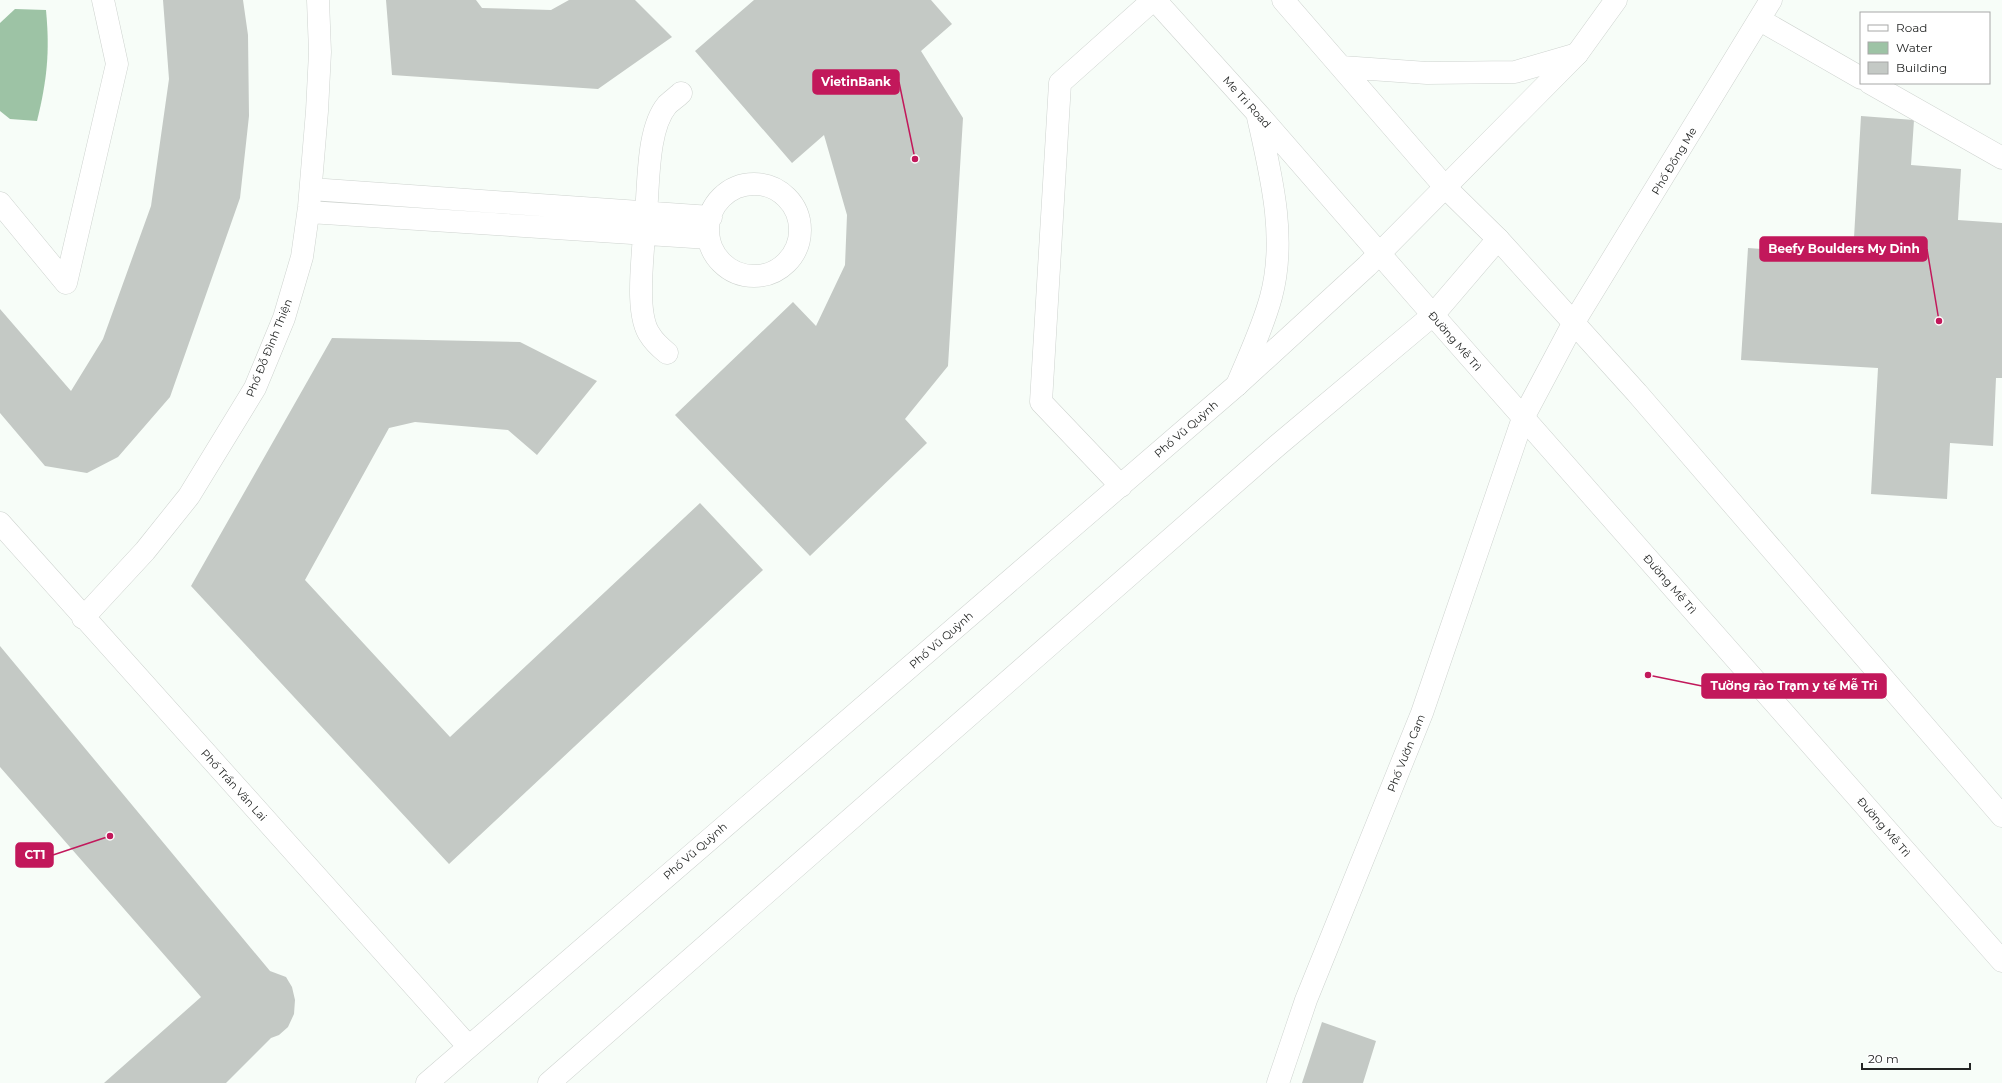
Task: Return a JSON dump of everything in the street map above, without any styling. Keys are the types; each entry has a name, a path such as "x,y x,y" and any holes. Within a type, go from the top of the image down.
{"street":[{"path":"0,203 66,283 117,64 103,0"},
{"name":"Phố Đỗ Đình Thiện","path":"84,618 145,551 188,496 255,388 284,318 302,257 309,212 320,52 318,0"},
{"path":"1121,486 1041,402 1060,83 1154,0"},
{"name":"Me Tri Road","path":"1154,0 1258,114 1379,253"},
{"path":"1283,0 1445,187 1498,239 1574,322 2002,816"},
{"path":"1445,187 1577,54 1616,0"},
{"name":"Phố Đồng Me","path":"1523,418 1574,322 1771,0"},
{"path":"1760,20 1860,77"},
{"path":"1342,67 1427,74 1515,72 1577,54"},
{"path":"1872,84 2002,158"},
{"path":"646,212 652,146 657,125 666,106 681,93"},
{"path":"1237,385 1261,329 1272,296 1276,263 1276,216 1271,172 1258,114"},
{"name":"Phố Vũ Quỳnh","path":"427,1083 468,1046 1237,385 1379,253 1445,187"},
{"path":"309,212 644,233 710,227 646,212 311,189"},
{"path":"644,233 641,303 643,321 649,335 667,353"},
{"path":"549,1083 1278,446 1433,315 1498,239"},
{"name":"Đường Mễ Trì","path":"1379,253 2002,960"},
{"name":"Phố Vườn Cam","path":"1278,1083 1306,1000 1422,713 1523,418"},
{"name":"Phố Trần Văn Lai","path":"0,523 468,1046"}],"water":[{"path":"15,9 46,10 48,39 47,66 37,121 10,119 0,111 0,23"}],"building":[{"path":"163,0 243,0 248,35 249,116 240,198 170,397 118,457 87,473 45,466 0,413 0,309 71,391 103,339 151,206 169,79"},
{"path":"386,0 476,0 482,8 551,10 569,0 635,0 672,37 598,89 392,75"},
{"path":"754,0 931,0 952,24 921,51 963,118 948,366 905,419 927,443 810,556 675,415 793,302 816,326 845,265 847,215 824,135 792,163 695,51"},
{"path":"1861,116 1914,120 1911,165 1961,169 1958,220 2002,223 2002,378 1996,378 1993,446 1950,443 1947,499 1871,494 1878,368 1741,360 1748,248 1853,255"},
{"path":"332,338 520,342 597,381 537,455 508,430 415,422 389,428 305,580 450,737 700,503 763,570 449,864 191,586"},
{"path":"0,646 270,971 286,977 292,987 295,1000 294,1014 288,1027 279,1035 271,1038 226,1083 104,1083 201,997 0,767"},
{"path":"1322,1022 1376,1041 1363,1083 1302,1083"}],"place":[{"name":"VietinBank","path":"915,159"},
{"name":"Beefy Boulders My Dinh","path":"1939,321"},
{"name":"Tường rào Trạm y tế Mễ Trì","path":"1648,675"},
{"name":"CT1","path":"110,836"}]}
